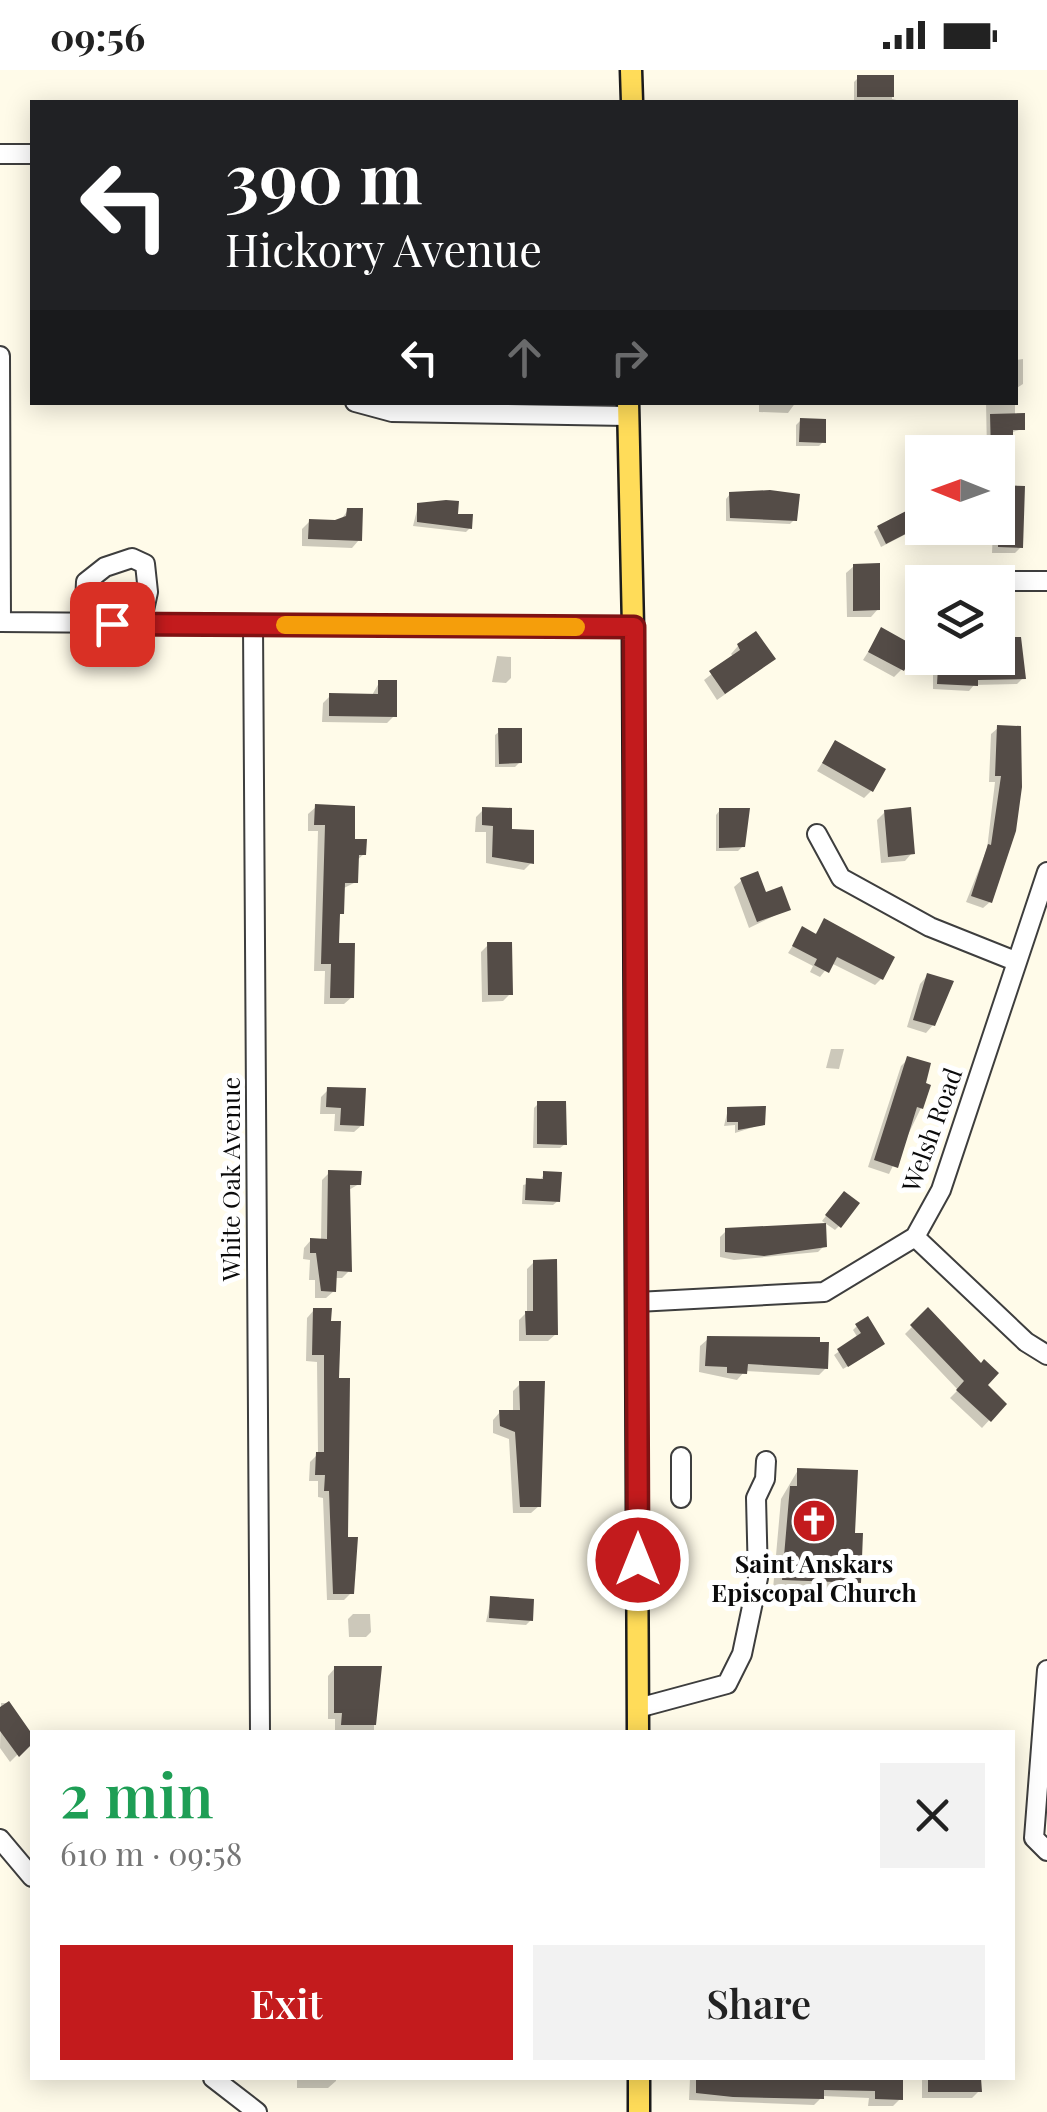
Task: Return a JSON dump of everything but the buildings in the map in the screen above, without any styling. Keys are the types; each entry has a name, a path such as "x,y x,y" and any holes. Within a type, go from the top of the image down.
{"main road":[{"path":"631,70 632,100"},
{"path":"628,409 634,627 638,1730"},
{"path":"638,2080 638,2112"}],"street":[{"path":"0,154 30,154"},
{"path":"0,356 0,622 634,627"},
{"path":"367,405 392,412 628,409"},
{"path":"84,623 86,582 105,567 132,558 144,564 149,577 141,624"},
{"path":"1015,581 1047,581"},
{"name":"White Oak Avenue","path":"253,625 260,1730"},
{"path":"817,834 842,878 930,927 1015,961"},
{"name":"Welsh Road","path":"915,1238 941,1190 1047,872"},
{"path":"637,1302 824,1292 915,1238 1026,1342 1047,1355"},
{"path":"681,1456 681,1498"},
{"path":"638,1708 727,1684 742,1654 758,1578 756,1498 765,1479 766,1461"},
{"path":"1047,1670 1034,1838 1047,1851"},
{"path":"0,1839 30,1875"},
{"path":"235,2086 257,2112"}],"slow traffic":[{"path":"285,625 576,627"}],"place":[{"name":"Saint Anskars Episcopal Church","path":"814,1521"}],"route":[{"path":"112,624 634,627 638,1560"}]}
